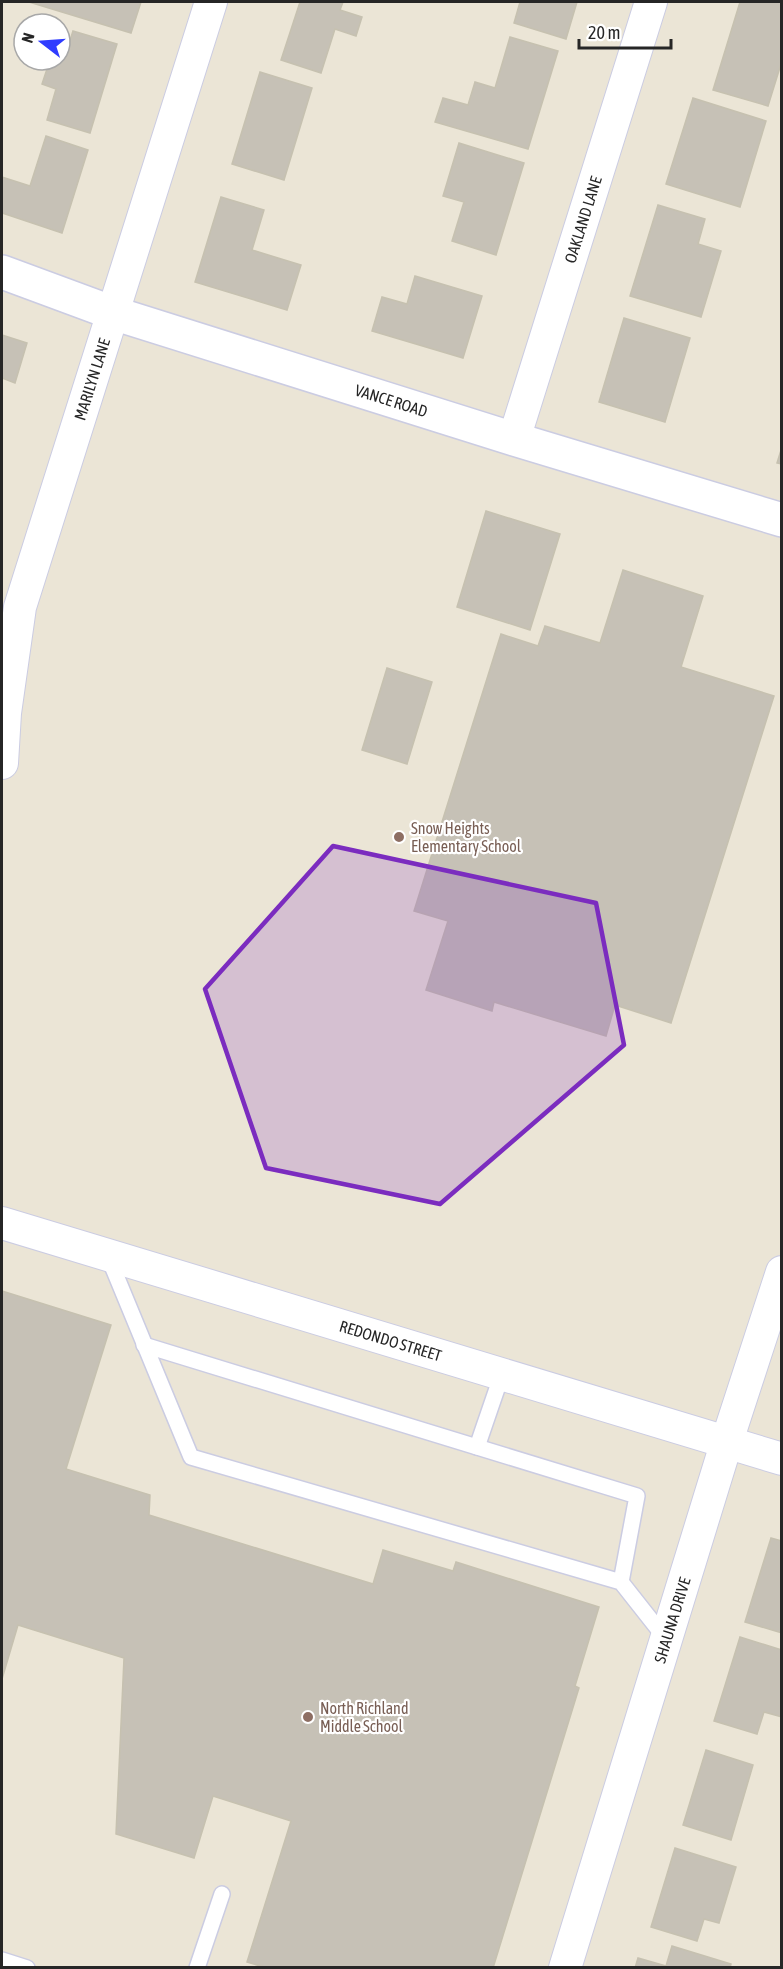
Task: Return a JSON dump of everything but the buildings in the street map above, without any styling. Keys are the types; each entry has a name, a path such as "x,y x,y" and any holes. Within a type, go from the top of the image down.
{"street":[{"name":"MARILYN LANE","path":"2,763 3,712 20,607 211,2"},
{"name":"OAKLAND LANE","path":"514,439 651,2"},
{"name":"VANCE ROAD","path":"2,272 113,313 514,439 782,520"},
{"name":"REDONDO STREET","path":"2,1223 782,1459"},
{"name":"SHAUNA DRIVE","path":"565,1968 727,1441 782,1272"}],"lane":[{"path":"107,1255 191,1457 621,1582 666,1639"},
{"path":"144,1345 637,1496 621,1582"},
{"path":"477,1447 502,1374"},
{"path":"197,1968 222,1894"},
{"path":"2,1960 27,1968"}],"highlighted area":[{"path":"333,846 596,903 624,1045 440,1204 266,1168 205,989"}],"place":[{"name":"Snow Heights Elementary School","path":"399,837"},
{"name":"North Richland Middle School","path":"308,1717"}]}
